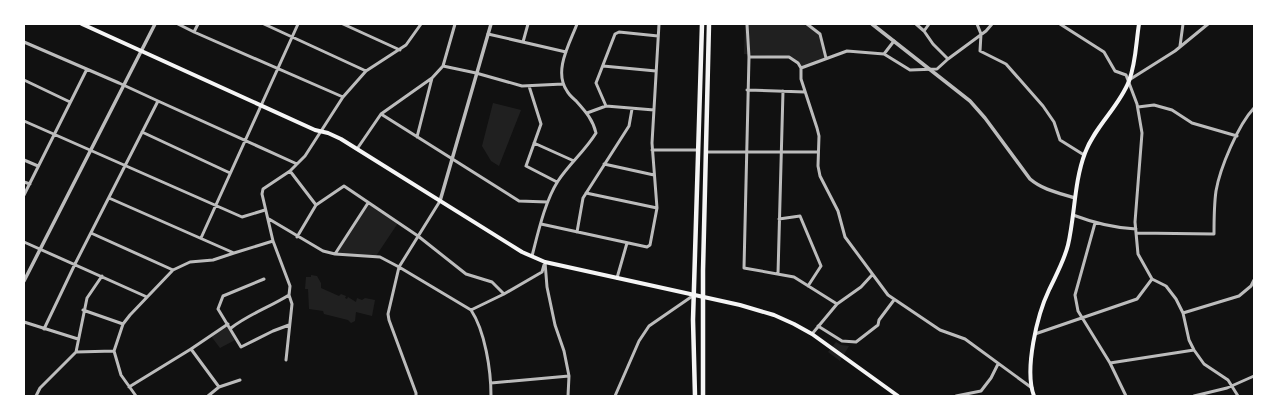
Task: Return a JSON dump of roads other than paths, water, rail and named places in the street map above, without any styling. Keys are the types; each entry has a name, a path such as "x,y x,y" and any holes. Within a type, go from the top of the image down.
{"main road":[{"path":"82,24 315,130 341,139 522,252 545,262 740,305 774,315 812,334 897,396"},
{"path":"695,396 694,295 702,24"},
{"path":"703,396 703,297 708,24"},
{"path":"1034,396 1031,371 1035,334 1044,302 1063,261 1068,245 1075,198 1084,155 1094,132 1123,93 1129,80 1140,24"}],"street":[{"path":"24,281 155,24"},
{"path":"178,24 343,97"},
{"path":"194,32 198,24"},
{"path":"264,24 366,71"},
{"path":"200,238 260,104 298,24"},
{"path":"343,24 400,50"},
{"path":"286,360 292,304 289,295 290,286 273,241 269,219 265,210 262,194 263,189 290,171 305,156 343,97 366,71 406,45 420,24"},
{"path":"357,149 381,114 432,78 443,66 455,24"},
{"path":"416,396 388,314 398,267 440,201 490,24"},
{"path":"523,42 528,24"},
{"path":"532,256 547,202 557,182 589,145 596,133 593,123 587,113 567,92 563,84 561,72 566,52 577,24"},
{"path":"542,224 647,247 650,245 657,208 652,150 659,24"},
{"path":"747,24 749,57 744,268 794,277 837,304"},
{"path":"807,24 820,34 826,58"},
{"path":"872,24 959,92 977,109 1030,179 1046,189 1075,198"},
{"path":"916,24 924,31 932,44 948,59"},
{"path":"924,31 929,24"},
{"path":"977,24 981,34 980,50 1006,64 1043,106 1054,122 1060,140 1084,155"},
{"path":"801,68 847,51 884,54 910,70 937,68 986,31 992,24"},
{"path":"1060,24 1104,52 1115,71 1126,74 1129,80 1138,108 1142,134 1136,229 1138,254 1152,279 1166,286 1176,299 1184,313 1190,340 1194,350 1204,364 1228,380 1238,396"},
{"path":"1180,46 1183,24"},
{"path":"1129,80 1174,51 1208,24"},
{"path":"606,106 596,83 615,34 619,32 658,36"},
{"path":"488,34 566,52"},
{"path":"884,54 894,41"},
{"path":"24,42 124,85 297,164"},
{"path":"749,57 790,57 798,63 801,68 801,79 819,136 818,166 820,176 838,211 845,237 888,295 940,330 965,339 1032,388"},
{"path":"443,66 476,73 522,86 563,84"},
{"path":"603,66 656,71"},
{"path":"24,195 87,69"},
{"path":"417,137 432,78"},
{"path":"24,80 70,102"},
{"path":"529,86 541,124 526,166 557,182"},
{"path":"748,90 805,92"},
{"path":"778,274 783,91"},
{"path":"44,329 75,264 158,101"},
{"path":"1138,108 1154,105 1172,110 1192,123 1237,136"},
{"path":"587,113 606,106 654,110"},
{"path":"1136,233 1214,234 1216,191 1224,161 1247,116 1254,108"},
{"path":"577,232 583,198 629,126 632,109"},
{"path":"381,114 519,201 547,202"},
{"path":"24,121 242,217 265,210"},
{"path":"142,132 230,173"},
{"path":"534,143 574,161"},
{"path":"652,150 698,150"},
{"path":"706,152 818,152"},
{"path":"24,160 38,166"},
{"path":"604,164 654,175"},
{"path":"290,171 316,206"},
{"path":"24,182 30,184"},
{"path":"297,237 316,206 344,186 418,236 466,274 492,282 504,294"},
{"path":"586,193 657,208"},
{"path":"109,198 234,253"},
{"path":"335,254 368,203"},
{"path":"1073,215 1095,223 1120,228 1136,229"},
{"path":"780,219 800,216 821,266 808,286"},
{"path":"269,219 297,237 323,251 335,254 376,256 398,267 471,310 477,319 482,332 491,383 491,396"},
{"path":"1095,223 1075,295 1078,310 1110,363 1126,396"},
{"path":"91,233 173,270"},
{"path":"136,396 121,375 114,352 122,324 173,270 181,265 190,262 214,260 273,241"},
{"path":"24,242 147,296"},
{"path":"617,278 627,243"},
{"path":"471,310 504,294 542,272 545,262"},
{"path":"545,262 547,287 555,325 564,350 569,376 568,396"},
{"path":"812,334 837,304 861,287 872,275"},
{"path":"36,396 40,388 76,352 83,310 87,298 102,276"},
{"path":"264,279 223,296 218,308 241,346 290,325"},
{"path":"1035,334 1137,299 1152,279"},
{"path":"1184,313 1239,296 1251,286 1254,280"},
{"path":"231,328 241,320 289,295"},
{"path":"615,396 640,341 649,326 694,295"},
{"path":"818,326 842,341 856,342 878,325 879,320 894,300"},
{"path":"83,310 122,324"},
{"path":"24,322 78,339"},
{"path":"129,387 191,349 228,324"},
{"path":"191,349 219,387"},
{"path":"1110,363 1194,350"},
{"path":"76,352 114,352"},
{"path":"956,396 982,391 998,364"},
{"path":"491,383 569,376"},
{"path":"1194,396 1232,385 1254,376"},
{"path":"208,396 219,387 240,380"}]}
